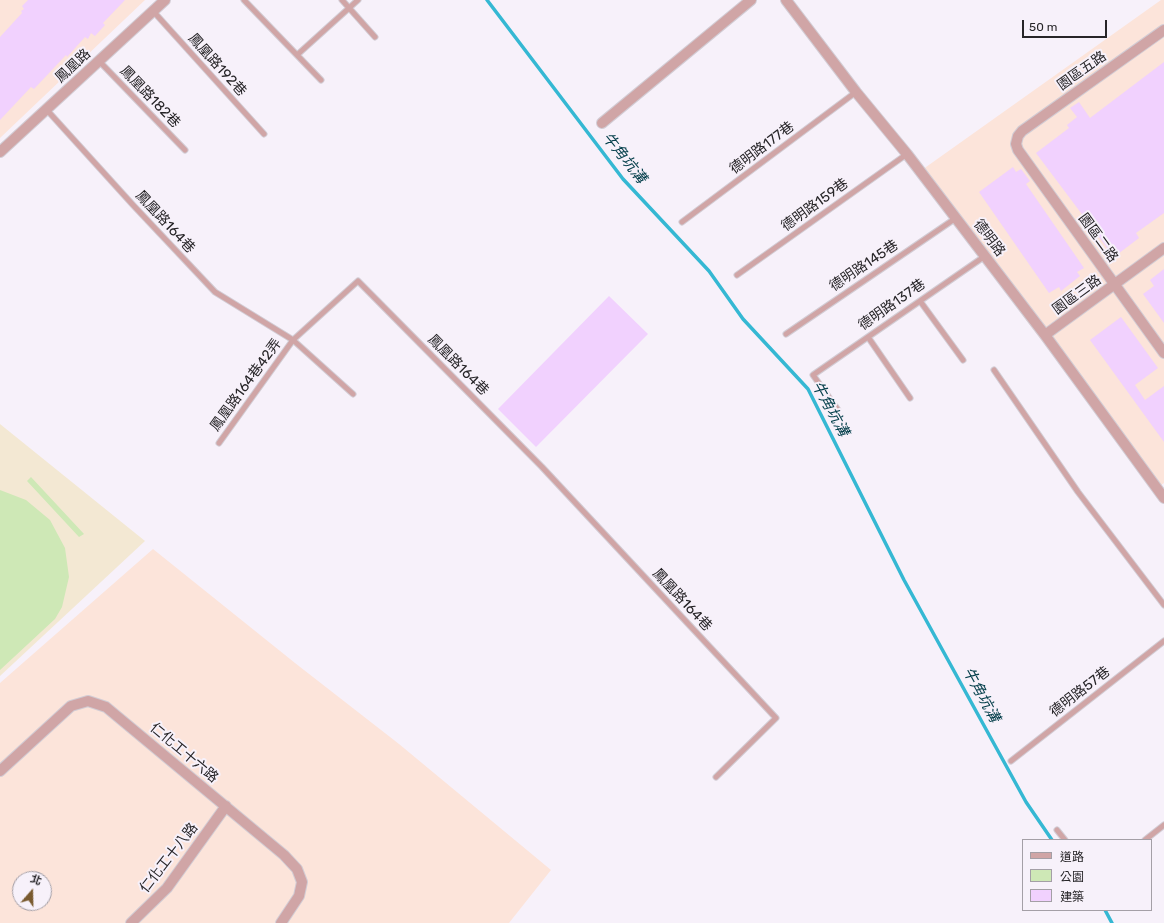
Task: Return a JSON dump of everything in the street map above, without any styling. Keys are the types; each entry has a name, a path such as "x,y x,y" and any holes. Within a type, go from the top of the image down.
{"street":[{"name":"鳳凰路","path":"1,149 165,0"},
{"path":"602,123 751,0"},
{"name":"德明路","path":"786,0 985,256 1164,498"},
{"name":"園區五路","path":"1018,136 1028,126 1164,30"},
{"name":"園區二路","path":"1018,136 1018,150 1164,353"},
{"name":"園區三路","path":"1045,336 1164,248"},
{"name":"仁化工十六路","path":"0,771 62,713 76,704 88,701 98,703 112,711 226,806 284,855 297,869 302,882 299,896 281,923"},
{"name":"仁化工十八路","path":"131,923 167,888 226,806"}],"lane":[{"path":"244,0 321,80"},
{"path":"342,0 375,37"},
{"path":"297,55 358,0"},
{"name":"鳳凰路192巷","path":"153,11 264,134"},
{"name":"鳳凰路182巷","path":"99,61 185,150"},
{"name":"德明路177巷","path":"682,222 856,92"},
{"name":"鳳凰路164巷","path":"46,109 132,205 216,292 293,340 358,281 542,467 776,718 716,777"},
{"name":"德明路159巷","path":"737,275 907,154"},
{"name":"德明路145巷","path":"786,334 956,218"},
{"name":"德明路137巷","path":"838,410 813,374 985,256"},
{"path":"920,301 963,360"},
{"path":"868,337 910,398"},
{"path":"293,340 353,394"},
{"name":"鳳凰路164巷42弄","path":"219,443 293,340"},
{"path":"994,370 1078,492 1164,605"},
{"name":"德明路57巷","path":"1011,761 1164,641"},
{"path":"1146,839 1164,825"},
{"path":"1057,830 1064,839"}],"shaded area":[{"path":"0,0 145,0 0,138"},
{"path":"1161,0 1164,0 1164,483 1155,490 1026,320 919,172"},
{"path":"0,424 145,541 0,676"},
{"path":"153,549 399,744 551,870 509,923 0,923 0,683"}],"green space":[{"path":"31,477 84,534 79,537 27,481"},
{"path":"0,490 26,500 50,520 65,548 69,577 62,607 55,619 0,670"}],"building":[{"path":"28,0 125,0 103,23 105,25 95,36 91,33 88,39 85,37 34,89 31,87 0,120 0,37 22,13 21,11 24,9 22,6"},
{"path":"1164,62 1164,213 1136,233 1139,238 1114,257 1036,153 1069,128 1067,125 1077,117 1070,108 1079,102 1090,118"},
{"path":"1013,167 1016,172 1021,169 1030,181 1026,184 1084,268 1077,272 1080,276 1061,291 1059,287 1049,293 979,192"},
{"path":"1164,269 1164,323 1143,294 1154,286 1150,280"},
{"path":"609,296 648,334 536,447 498,409"},
{"path":"1121,317 1158,368 1135,385 1145,400 1164,386 1164,442 1090,340"}],"waterway":[{"name":"牛角坑溝","path":"487,0 623,179 709,271 743,319 808,389 904,580 1026,802 1051,839"},
{"name":"牛角坑溝","path":"1106,911 1112,923"}]}
